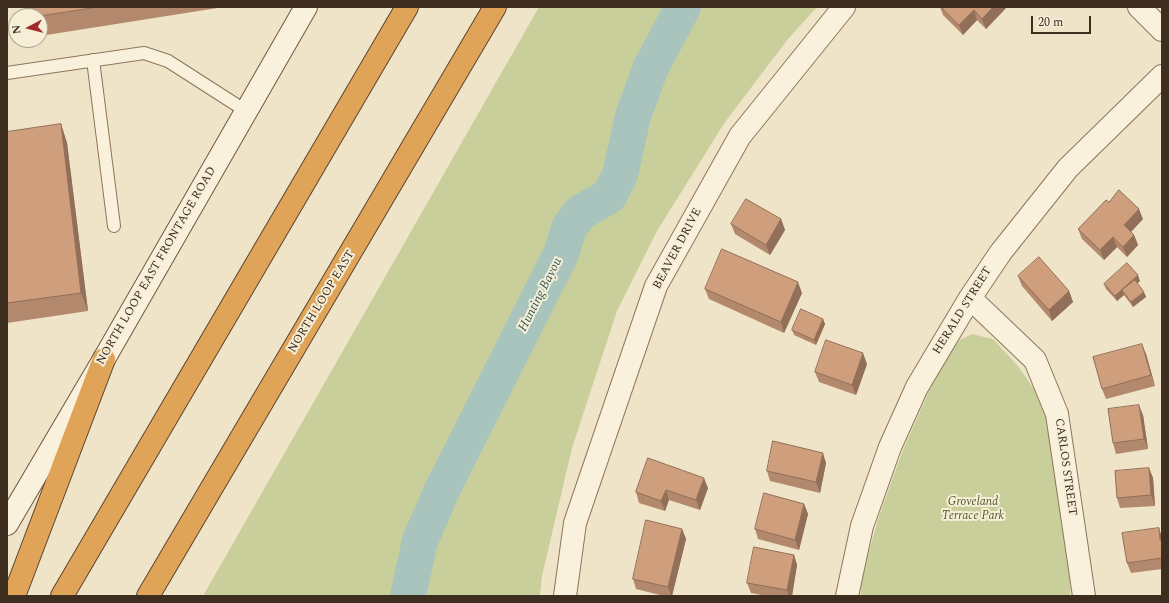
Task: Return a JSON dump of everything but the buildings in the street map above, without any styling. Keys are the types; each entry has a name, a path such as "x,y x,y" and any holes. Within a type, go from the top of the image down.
{"highway":[{"path":"62,596 407,7"},
{"name":"NORTH LOOP EAST","path":"148,596 496,7"},
{"path":"14,596 104,359"}],"street":[{"name":"NORTH LOOP EAST FRONTAGE ROAD","path":"7,524 104,359 306,7"},
{"name":"BEAVER DRIVE","path":"565,596 575,523 656,286 740,136 844,7"},
{"path":"1139,7 1162,30"},
{"name":"HERALD STREET","path":"847,596 862,526 890,447 917,387 970,298 1001,252 1068,168 1162,76"},
{"name":"CARLOS STREET","path":"970,298 1035,360 1057,414 1084,596"}],"lane":[{"path":"7,72 144,53 168,61 246,111"},
{"path":"94,60 114,226"}],"green space":[{"path":"539,7 817,7 788,39 725,122 657,231 617,311 572,448 542,576 540,596 203,596"},
{"name":"Groveland Terrace Park","path":"972,334 993,339 1018,366 1036,392 1046,419 1071,578 1070,596 861,596 860,583 879,516 903,450 938,371 958,341"}],"waterway":[{"name":"Hunting Bayou","path":"408,596 420,541 442,490 561,254 569,228 580,213 609,196 620,175 633,116 651,67 683,7"}]}
